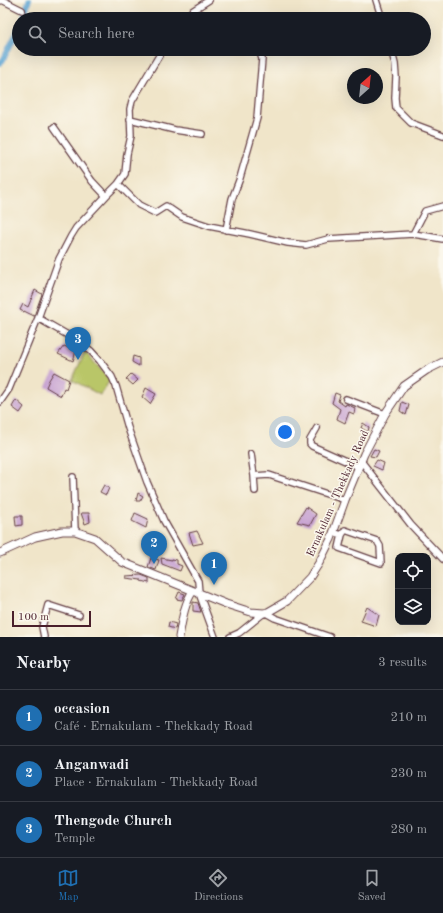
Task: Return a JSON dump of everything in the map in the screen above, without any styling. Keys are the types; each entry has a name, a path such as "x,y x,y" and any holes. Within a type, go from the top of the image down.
{"main road":[{"name":"Ernakulam - Thekkady Road","path":"265,613 287,601 310,577 319,563 360,464 385,414 404,386 427,370 443,362"},
{"path":"0,553 34,537 62,531 75,531 95,538 122,562 226,604 251,612 265,613"},
{"path":"179,637 188,598 196,592"}],"street":[{"path":"0,1 2,0 22,10"},
{"path":"191,12 209,0"},
{"path":"376,0 380,12"},
{"path":"0,402 9,390 38,318 59,259 71,236 76,228 118,184 125,174 131,136 130,109 132,101 159,56"},
{"path":"226,230 232,199 240,178 257,118 261,56"},
{"path":"393,56 396,77 396,108 411,123 443,135"},
{"path":"130,119 175,130 202,134"},
{"path":"54,127 92,181 106,196"},
{"path":"118,184 138,206 155,213 166,206 182,217 208,226 288,243 306,245 328,239 413,234 443,239"},
{"path":"413,234 425,211 443,206"},
{"path":"38,318 78,341 91,351 112,377 147,482 164,521 198,581 196,592 215,637"},
{"path":"346,399 385,414"},
{"path":"317,428 310,440 310,444 360,464 411,525 443,559"},
{"path":"251,454 255,491"},
{"path":"254,476 269,475 345,500"},
{"path":"73,477 75,531"},
{"path":"345,530 377,540 380,546 381,563 339,548 342,535 345,530"},
{"path":"333,532 342,535"},
{"path":"44,637 42,627 48,605 80,614"},
{"path":"230,637 240,635 265,613 275,618 330,637"}],"green space":[{"path":"85,352 110,380 100,395 72,380"}],"building":[{"path":"35,290 42,294 34,316 20,310 23,304 28,307"},
{"path":"64,346 76,351 73,361 58,354"},
{"path":"133,356 139,358 139,366 132,362"},
{"path":"54,372 69,380 66,389 64,388 61,396 46,387"},
{"path":"131,374 138,380 133,385 126,379"},
{"path":"146,388 156,394 150,404 142,397"},
{"path":"335,393 340,395 338,401 345,406 346,404 355,408 354,414 349,412 345,423 337,419 340,409 332,403"},
{"path":"16,400 24,407 20,413 12,407"},
{"path":"402,402 409,405 406,415 400,411"},
{"path":"363,423 369,427 368,432 361,428"},
{"path":"374,449 379,451 376,457 370,456"},
{"path":"377,460 384,463 382,470 373,466"},
{"path":"104,485 109,488 106,495 100,492"},
{"path":"138,493 143,496 140,501 136,501"},
{"path":"306,507 316,514 310,525 297,522"},
{"path":"81,513 89,513 90,522 85,524"},
{"path":"135,513 148,519 146,528 132,521"},
{"path":"15,516 22,516 22,525 16,526"},
{"path":"197,531 203,543 193,545 189,533"},
{"path":"151,558 159,560 156,570 148,567"},
{"path":"161,558 177,560 177,564 182,566 180,571 162,564"},
{"path":"141,575 149,578 149,583 141,580 126,578 126,576"},
{"path":"179,592 185,594 182,600 176,599"},
{"path":"193,602 198,603 201,612 193,611"},
{"path":"367,607 379,615 376,626 361,621"},
{"path":"169,622 176,624 175,629 168,627"}],"waterway":[{"path":"25,12 29,0"},
{"path":"0,63 12,42"}],"place":[{"name":"Thengode Church","path":"78,360"},
{"name":"Anganwadi","path":"154,564"},
{"name":"occasion","path":"214,585"}]}
